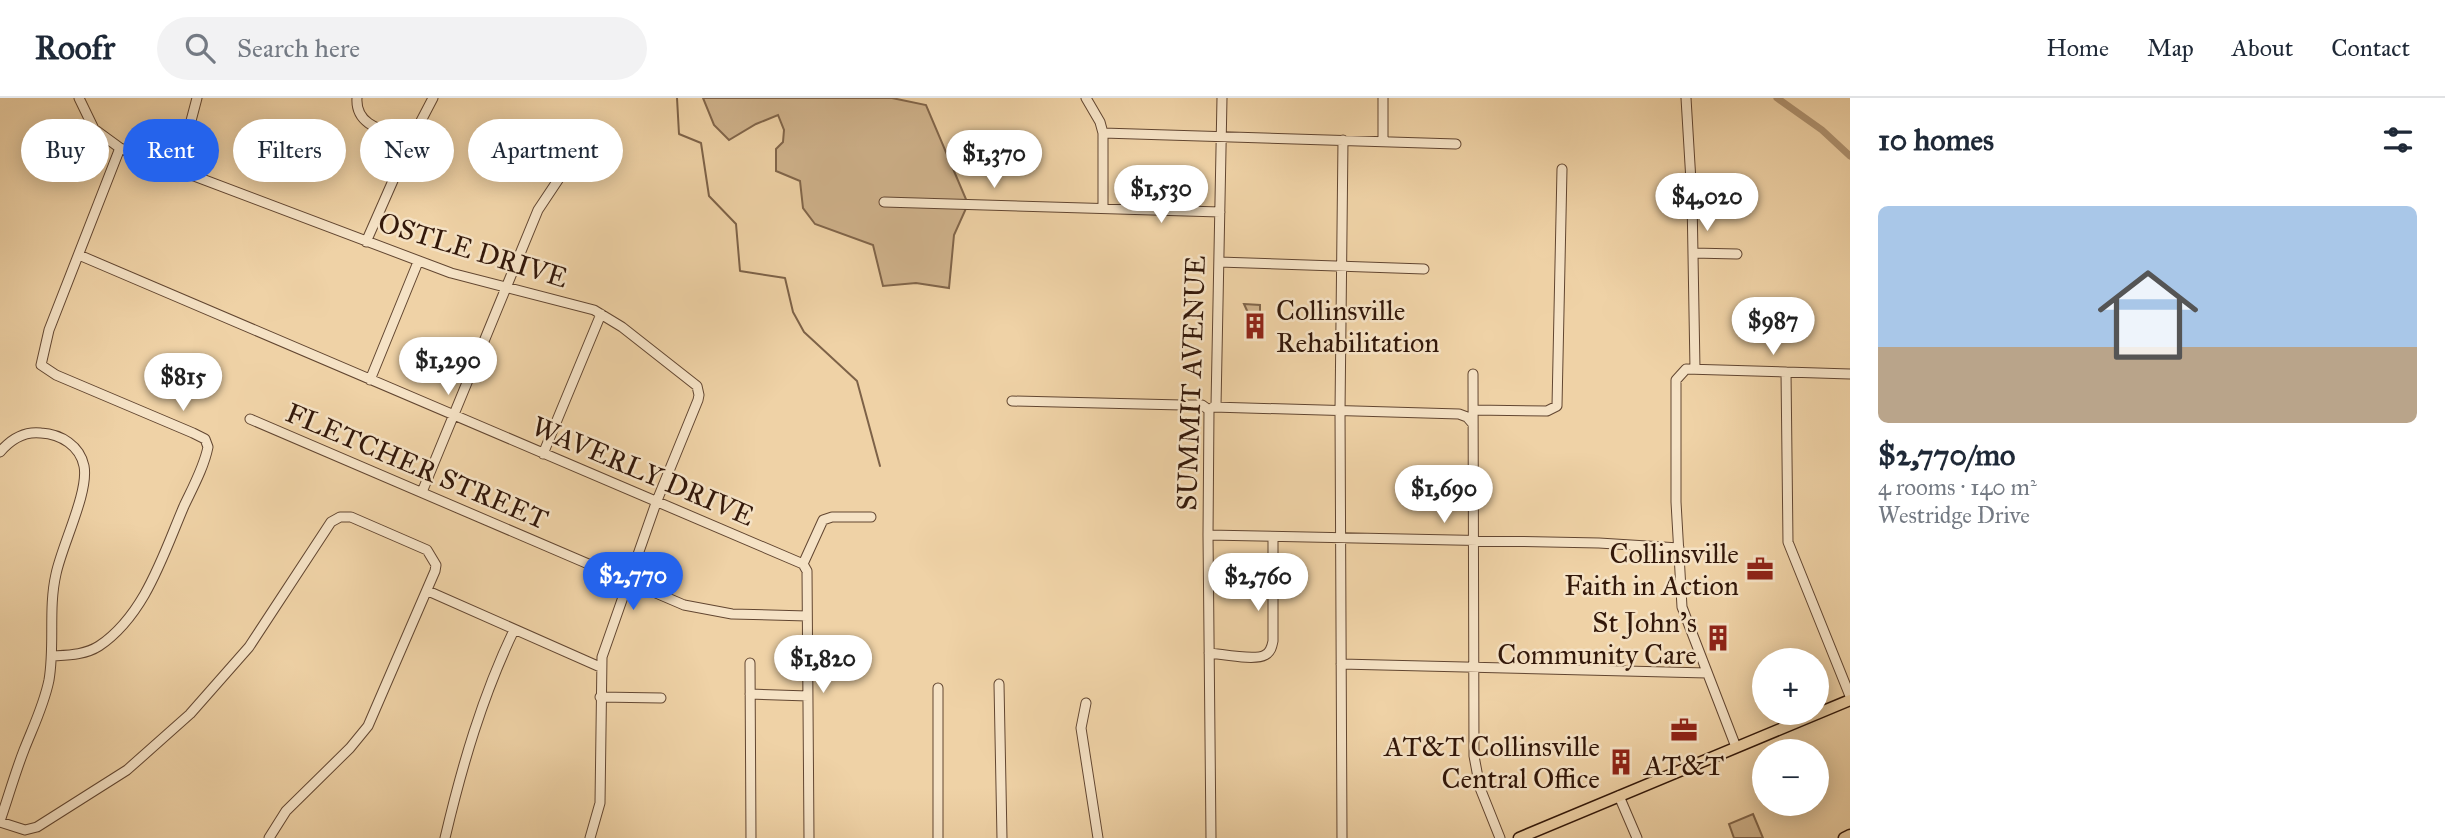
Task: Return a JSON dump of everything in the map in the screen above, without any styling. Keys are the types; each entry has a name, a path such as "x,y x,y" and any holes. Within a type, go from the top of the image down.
{"main road":[{"path":"1520,838 1850,698"},
{"path":"1844,838 1850,835"}],"street":[{"name":"OSTLE DRIVE","path":"79,98 94,129 123,149"},
{"path":"191,119 197,98"},
{"path":"357,98 357,112 362,119"},
{"path":"422,119 433,98"},
{"path":"1086,98 1100,122 1103,133 1103,208"},
{"name":"SUMMIT AVENUE","path":"1211,838 1208,535 1223,98"},
{"path":"1383,98 1383,141"},
{"path":"1686,98 1695,369"},
{"path":"1103,133 1456,144"},
{"path":"1342,838 1340,411 1343,140"},
{"path":"52,656 83,653 96,648 132,613 156,570 208,447 205,439 193,433 42,367 41,358 49,330 120,148"},
{"path":"1473,410 1548,411 1554,409 1558,402 1562,169"},
{"name":"OSTLE DRIVE","path":"208,182 418,262 575,304 601,314 694,382 699,391 694,412 656,503"},
{"path":"366,242 393,182"},
{"path":"422,492 538,210 557,182"},
{"path":"884,202 1220,212"},
{"path":"1693,253 1737,254"},
{"name":"WAVERLY DRIVE","path":"79,255 803,564"},
{"path":"370,380 418,262"},
{"path":"1219,262 1424,269"},
{"path":"543,454 601,314"},
{"path":"1736,747 1682,607 1674,386 1679,374 1684,370 1695,369 1850,373"},
{"path":"1786,372 1788,542 1850,698"},
{"path":"1473,374 1476,773 1500,838"},
{"path":"1012,401 1459,414 1467,417 1473,424"},
{"name":"FLETCHER STREET","path":"250,419 684,605 717,612 807,616"},
{"path":"0,452 12,439 20,435 50,434 73,446 84,464 84,488 55,576 52,656 42,707 0,822 25,830 45,823 127,770 173,732 241,658 335,519 351,517 427,550 436,565 428,591 368,726 350,748 286,811 269,838"},
{"path":"590,838 600,803 600,667 603,651 656,503"},
{"path":"809,838 807,571 803,564 824,520 832,517 871,517"},
{"path":"1208,535 1473,540 1679,548"},
{"path":"1209,653 1253,657 1265,656 1271,650 1273,537"},
{"path":"428,591 600,667"},
{"path":"445,838 476,722 514,629"},
{"path":"750,663 751,838"},
{"path":"1341,664 1707,673"},
{"path":"999,684 1002,838"},
{"path":"938,688 938,838"},
{"path":"750,694 808,695"},
{"path":"600,697 661,698"},
{"path":"1086,703 1081,728 1098,838"},
{"path":"1619,796 1637,838"}],"shaded area":[{"path":"703,98 892,98 926,105 968,204 954,235 949,288 916,283 883,286 873,245 815,224 803,208 800,181 776,171 776,149 783,142 784,130 778,115 729,140 714,125"},
{"path":"1244,304 1260,305 1260,317 1254,326"},
{"path":"1752,814 1763,838 1734,838 1729,824"}],"waterway":[{"path":"677,98 679,134 701,143 709,196 736,224 740,271 785,278 793,312 804,332 857,381 880,466"},
{"path":"1777,98 1822,130 1850,156"}],"place":[{"name":"Collinsville Rehabilitation","path":"1255,326"},
{"name":"Collinsville Faith in Action","path":"1760,569"},
{"name":"St John's Community Care","path":"1718,638"},
{"name":"AT&T","path":"1684,730"},
{"name":"AT&T Collinsville Central Office","path":"1621,762"}]}
